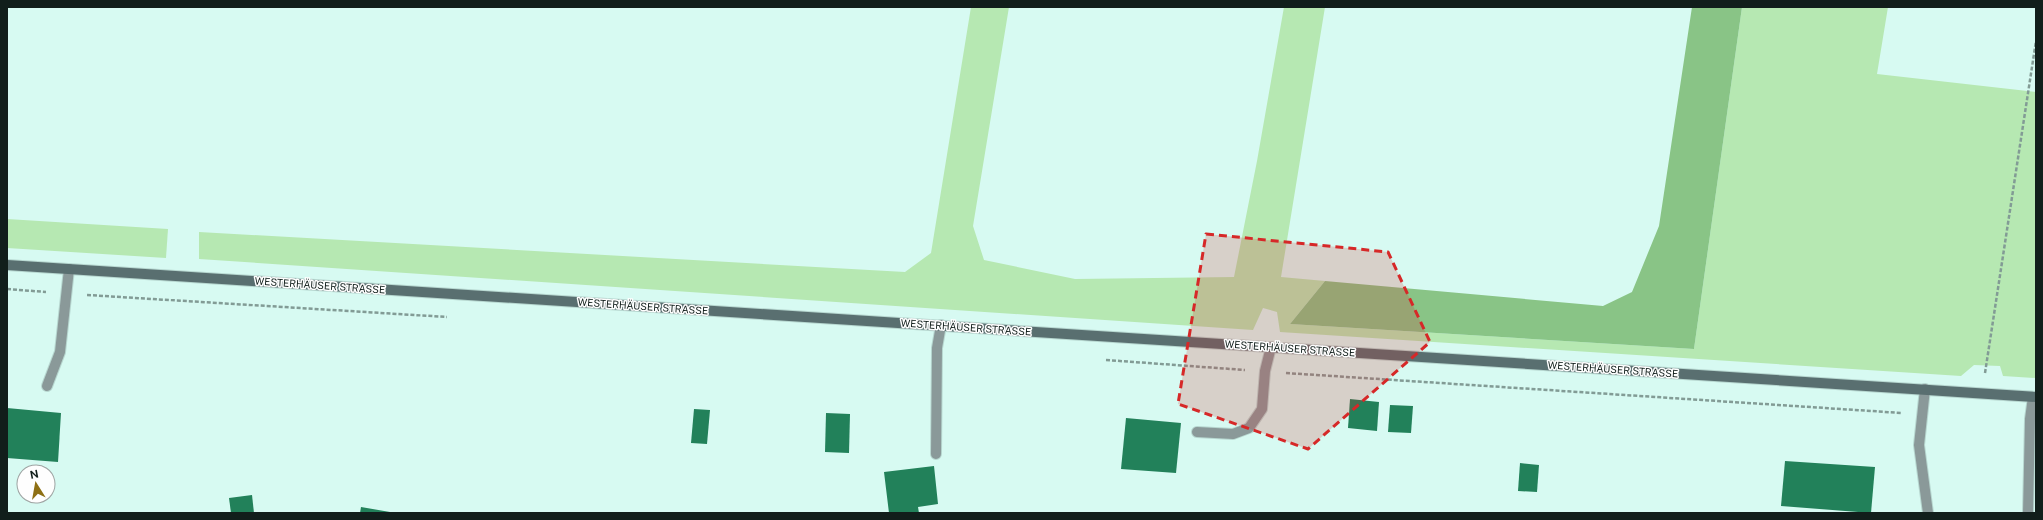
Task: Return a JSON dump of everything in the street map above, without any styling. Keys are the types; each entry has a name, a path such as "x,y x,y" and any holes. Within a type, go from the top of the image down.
{"main road":[{"name":"WESTERHÄUSER STRASSE","path":"7,265 2035,397"}],"street":[{"path":"46,386 60,352 69,269"},
{"path":"936,454 937,348 941,325"},
{"path":"1197,432 1233,434 1249,428 1262,409 1265,371 1271,347"},
{"path":"1925,389 1919,445 1928,513"},
{"path":"2028,513 2030,419 2035,397"}],"path":[{"path":"1982,394 2036,42"},
{"path":"7,289 453,318"},
{"path":"1101,360 1922,414"}],"highlighted area":[{"path":"1206,234 1388,252 1430,342 1308,449 1178,404"}],"green space":[{"path":"971,7 1009,7 973,226 984,260 1075,279 1234,277 1257,161 1284,7 1325,7 1281,277 1325,281 1290,324 1694,349 1742,7 1888,7 1877,74 2036,92 2036,378 2003,376 2000,366 1974,365 1961,376 1280,332 1277,312 1263,308 1253,330 199,259 199,232 905,272 931,253"},
{"path":"1692,7 1742,7 1694,349 1290,324 1325,281 1603,306 1632,292 1659,226"},
{"path":"7,219 168,229 166,258 7,248"}],"building":[{"path":"1350,399 1379,402 1377,431 1348,428"},
{"path":"1390,405 1413,406 1411,433 1388,432"},
{"path":"7,408 61,413 58,462 7,458"},
{"path":"694,409 710,410 707,444 691,443"},
{"path":"826,413 850,414 849,453 825,452"},
{"path":"1126,418 1181,423 1176,473 1121,469"},
{"path":"1785,461 1875,467 1871,513 1781,506"},
{"path":"1520,463 1539,465 1537,492 1518,491"},
{"path":"934,466 938,504 918,507 919,513 889,513 884,472"},
{"path":"252,495 254,513 231,513 229,498"},
{"path":"361,507 390,512 390,513 360,513"}]}
